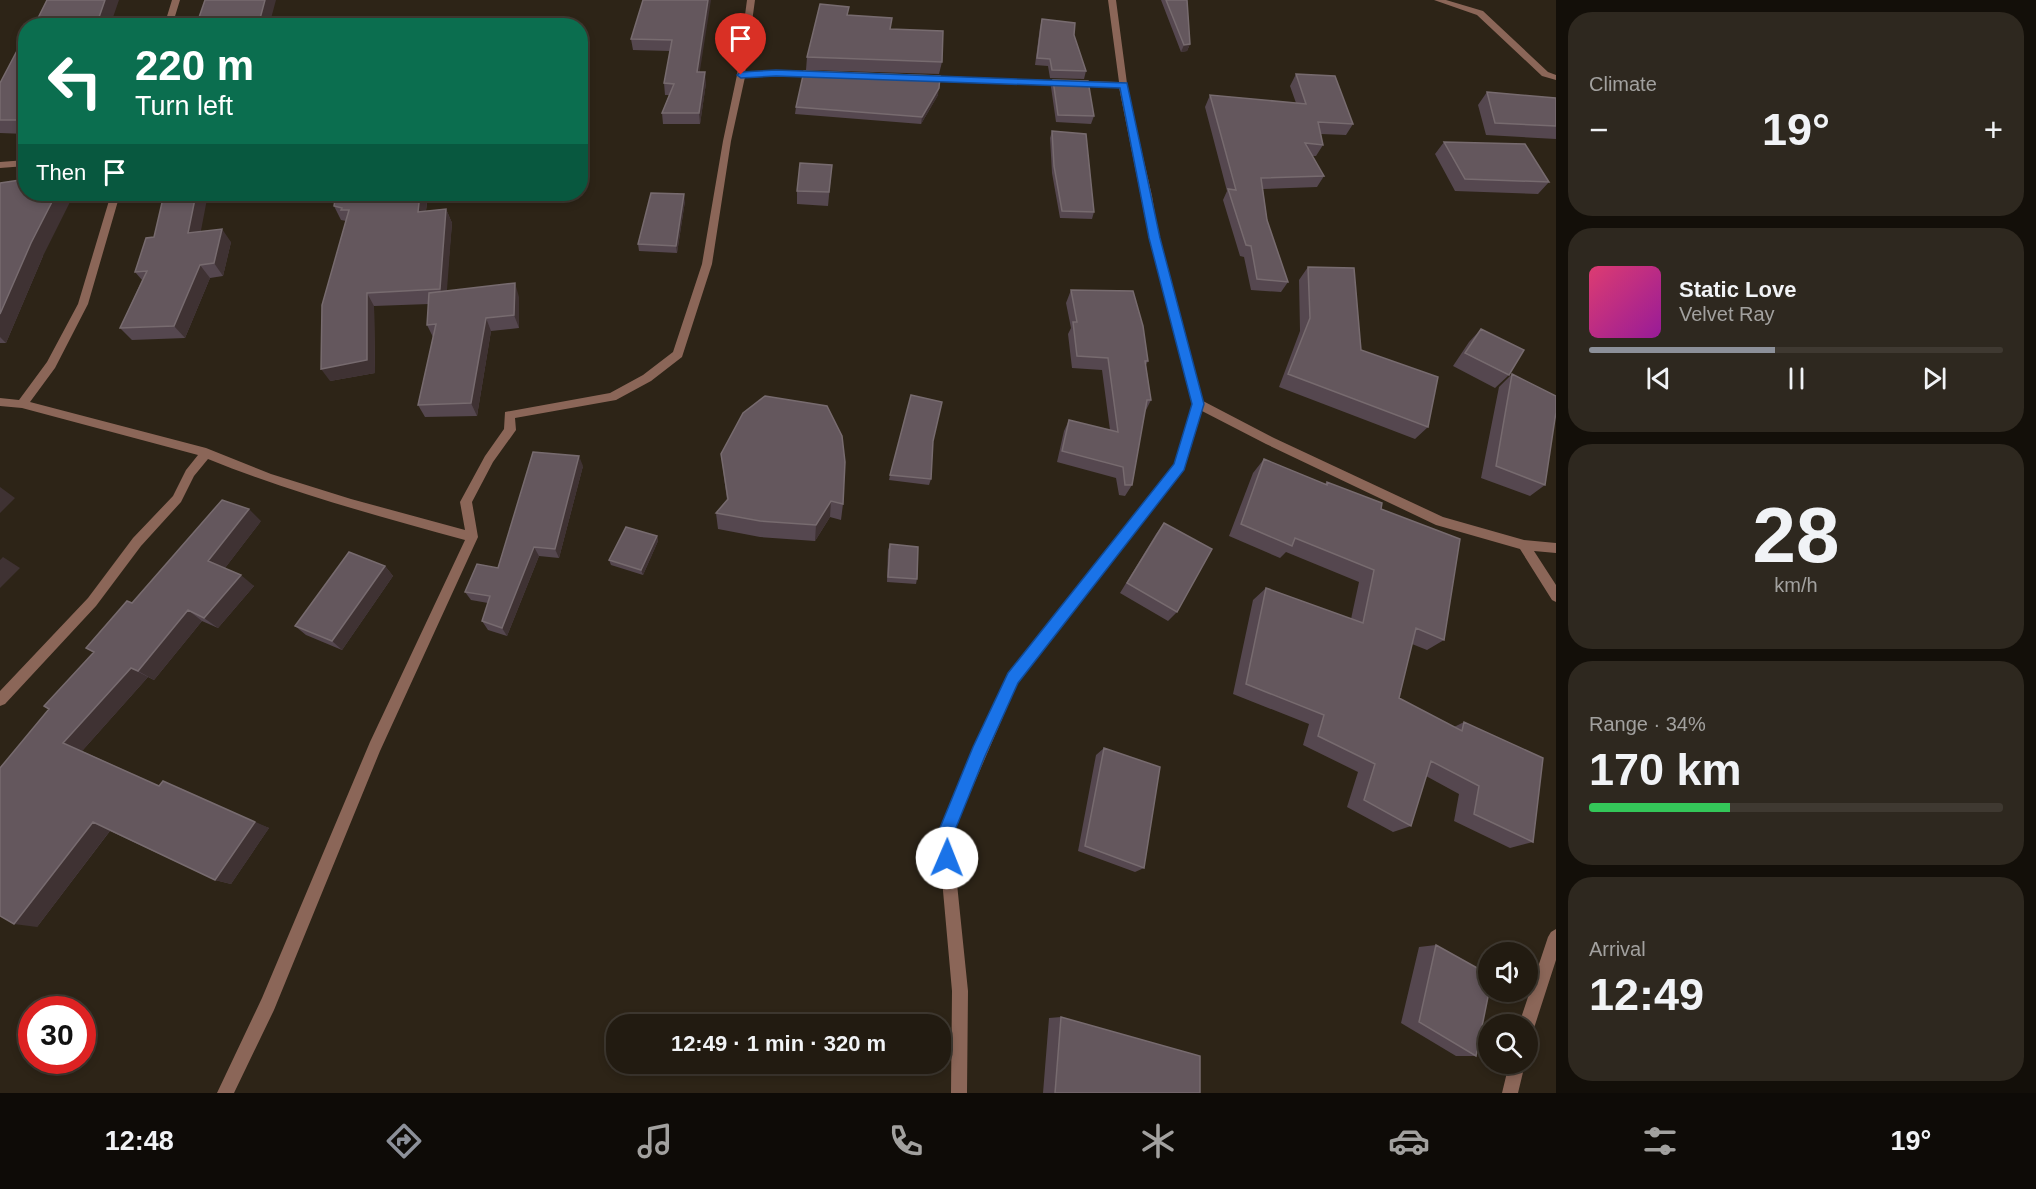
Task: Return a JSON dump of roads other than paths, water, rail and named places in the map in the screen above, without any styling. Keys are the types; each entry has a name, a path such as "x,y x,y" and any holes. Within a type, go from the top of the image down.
{"street":[{"path":"170,18 176,0"},
{"path":"225,1093 267,1004 375,747 472,537 466,502 489,459 510,430 508,415 612,397 647,378 678,354 707,264 727,141 741,75 751,0"},
{"path":"959,1093 960,991 945,835 1013,678 1180,467 1198,404 1154,238 1124,85 1112,0"},
{"path":"1438,0 1480,13 1545,74 1556,78"},
{"path":"741,75 776,73 835,76"},
{"path":"916,79 1124,85"},
{"path":"0,165 18,164"},
{"path":"22,404 56,357 83,304 114,201"},
{"path":"0,402 22,404 206,453 268,478 330,498 472,537"},
{"path":"1198,404 1270,441 1440,521 1524,545 1556,548"},
{"path":"0,700 92,602 137,542 177,499 190,473 206,453"},
{"path":"1524,545 1556,596"},
{"path":"1531,1014 1556,937"},
{"path":"1510,1093 1514,1074"}]}
